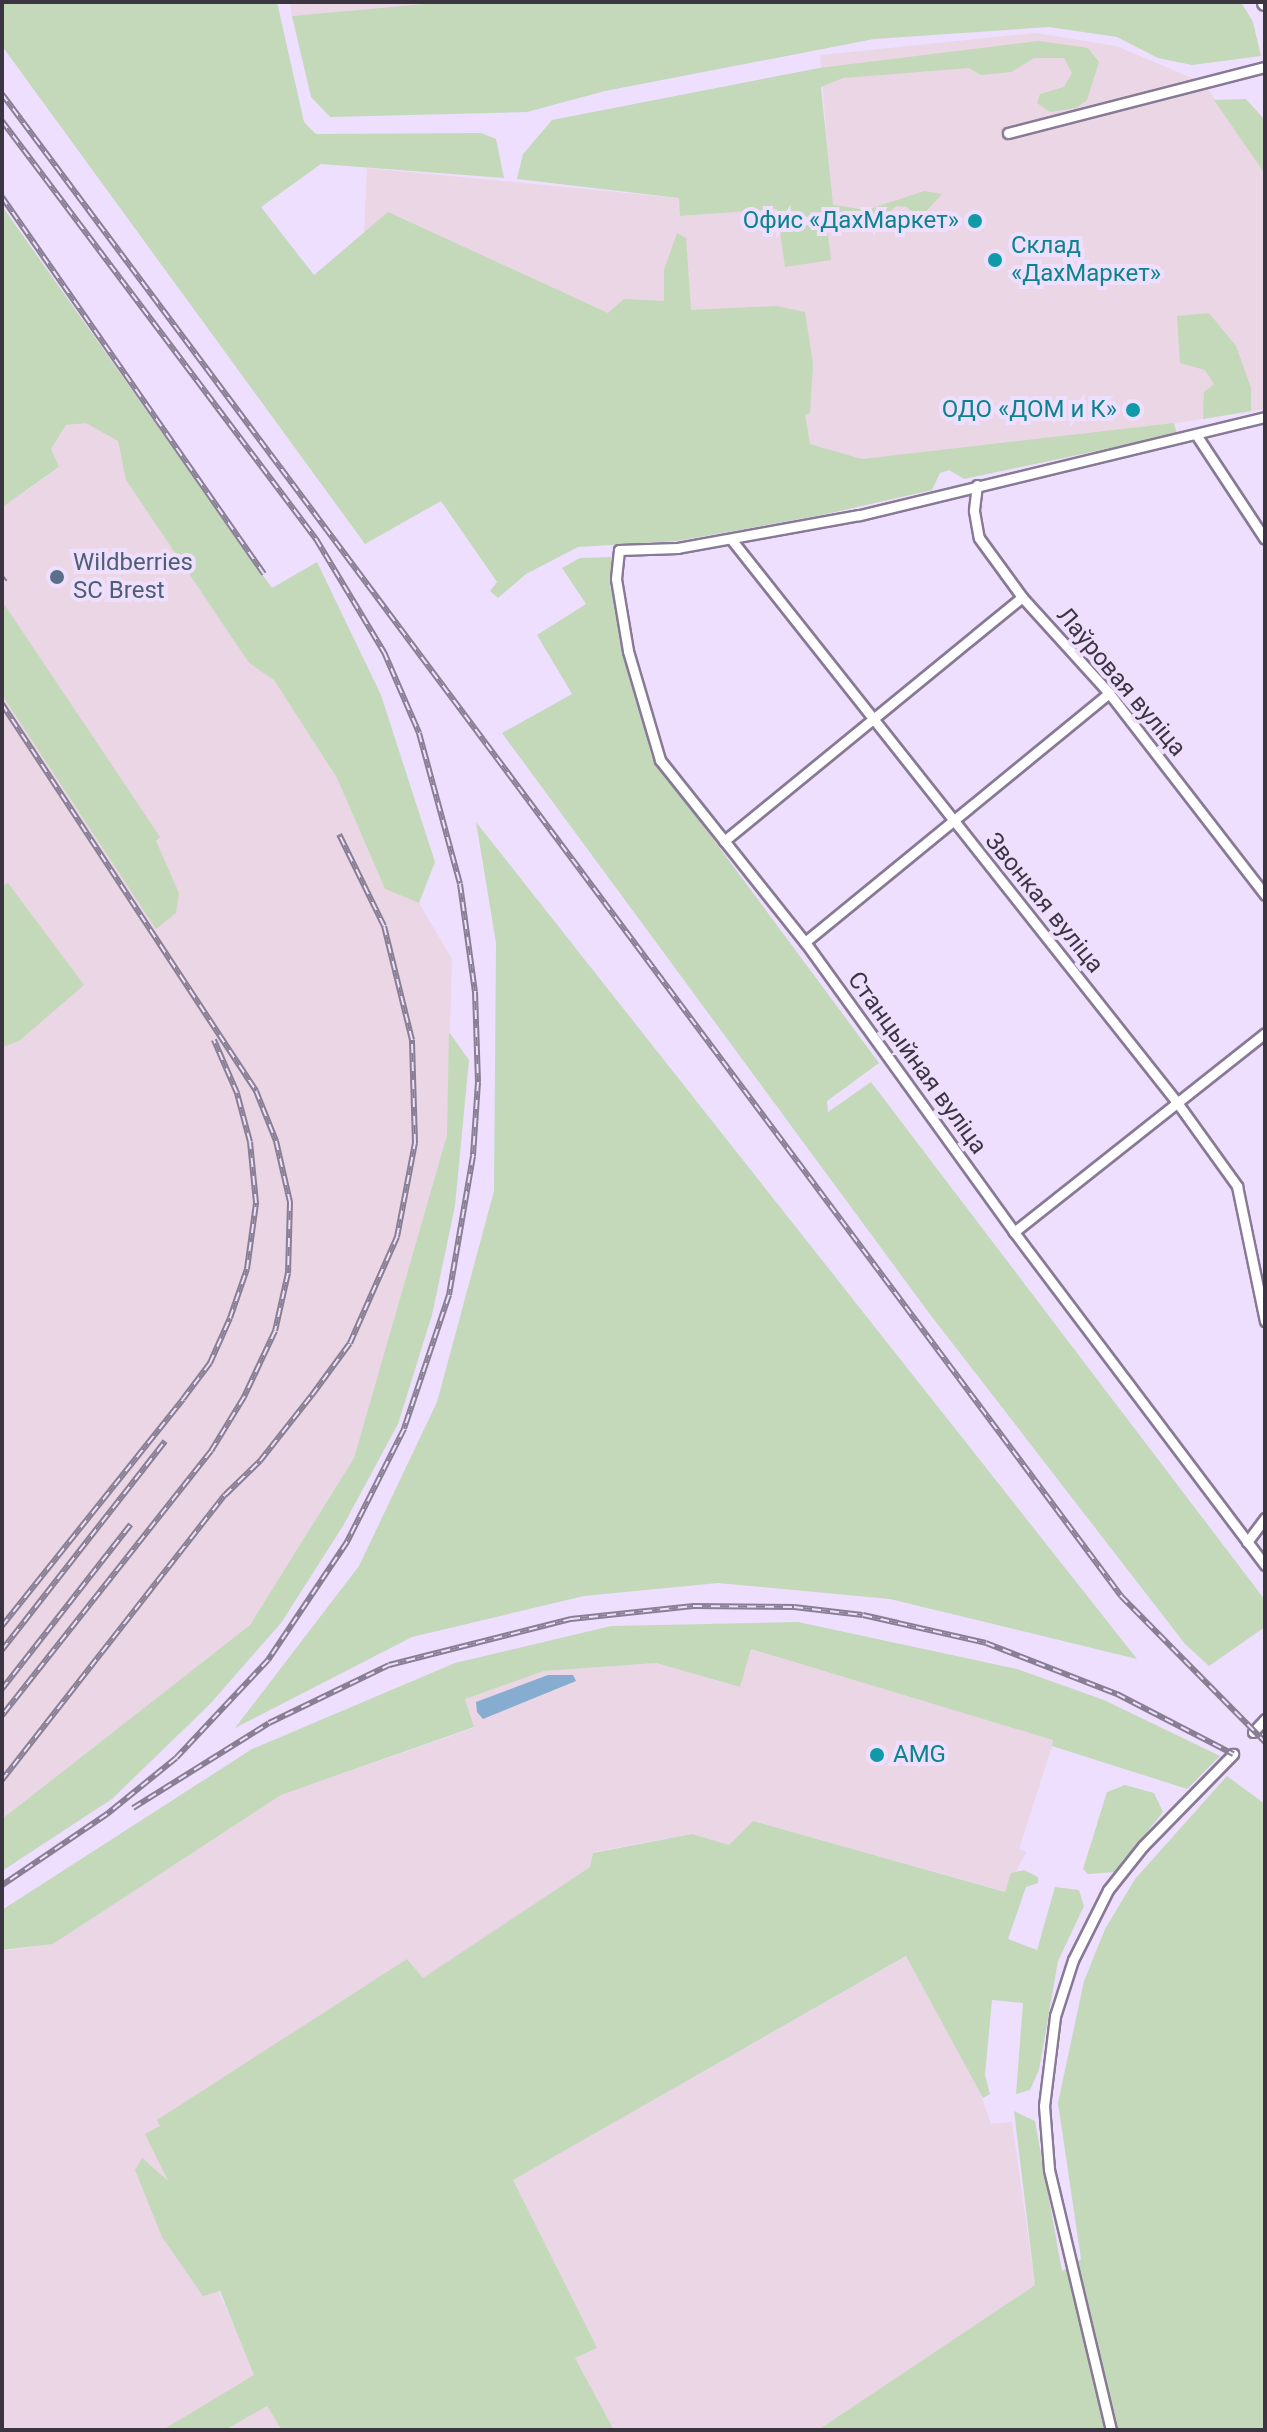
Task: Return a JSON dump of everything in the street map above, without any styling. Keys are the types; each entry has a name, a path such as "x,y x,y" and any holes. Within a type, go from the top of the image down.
{"street":[{"path":"1008,133 1265,67"},
{"path":"731,539 859,515 1197,436 1265,417"},
{"path":"1197,436 1265,539"},
{"name":"Лаўровая вуліца","path":"977,485 974,511 979,538 1022,597 1109,693 1265,895"},
{"name":"Станцыйная вуліца","path":"731,539 619,550 616,579 628,651 660,760 805,942 1014,1232 1265,1565"},
{"name":"Звонкая вуліца","path":"731,539 1176,1101 1237,1186 1265,1321"},
{"path":"724,841 1022,597"},
{"path":"805,942 951,819 1109,693"},
{"path":"1014,1232 1265,1033"},
{"path":"1247,1542 1265,1518"},
{"path":"1253,1732 1265,1719"},
{"path":"1111,2430 1049,2169 1044,2106 1055,2016 1073,1960 1108,1890 1233,1754"}],"shaded area":[{"path":"290,2 446,2 292,16"},
{"path":"1035,33 1116,46 1204,83 1265,174 1265,409 1121,432 862,459 810,444 364,235 367,168 679,198 681,216 832,205 820,55"},
{"path":"86,422 118,441 126,480 249,663 274,680 337,778 385,889 419,903 452,959 447,1135 354,1458 250,1625 2,1819 2,533 4,506 59,468 51,449 66,425"},
{"path":"751,1649 1054,1740 1019,1849 1026,1852 1006,1892 753,1821 729,1845 692,1834 593,1852 590,1867 423,1979 407,1959 158,2120 160,2126 146,2134 282,2430 2,2430 2,1951 53,1944 281,1795 474,1728 465,1699 544,1671 656,1663 739,1687"},
{"path":"907,1956 980,2092 991,2124 1012,2122 1035,2285 818,2430 614,2430 575,2358 596,2348 513,2180"}],"green space":[{"path":"2,2 277,2 304,122 316,134 481,133 496,139 504,178 321,164 261,207 314,275 388,212 608,313 624,299 664,301 664,270 677,233 686,238 691,310 776,306 805,312 813,364 810,413 805,415 810,444 862,459 1174,423 1177,434 964,479 949,470 940,473 932,490 822,515 677,541 578,547 526,574 498,598 490,591 497,582 441,501 365,544 2,46"},
{"path":"446,2 1241,2 1253,22 1261,56 1192,65 1158,58 1117,37 1049,27 874,39 605,91 527,112 330,117 311,97 292,16"},
{"path":"1039,41 1088,48 1099,62 1087,100 1076,108 1050,112 1037,103 1040,94 1064,87 1072,73 1064,58 1034,58 1011,72 981,75 969,68 843,78 821,87 833,205 867,210 924,191 942,194 919,219 907,207 896,206 886,215 881,230 860,220 837,219 827,228 831,260 785,267 777,209 680,216 679,198 517,179 523,154 552,120 819,68"},
{"path":"1246,99 1265,120 1265,174 1214,100"},
{"path":"2,206 272,588 317,562 381,695 435,862 419,903 385,889 337,778 274,680 249,663 126,480 118,441 86,423 66,425 51,449 59,467 4,506 2,533"},
{"path":"1209,313 1236,346 1251,388 1251,411 1203,419 1204,392 1214,384 1205,370 1180,363 1177,316"},
{"path":"612,557 610,585 651,755 879,1063 827,1101 828,1112 871,1082 1265,1600 1265,1627 1209,1666 1185,1644 929,1313 502,733 572,694 537,635 586,604 562,568 580,558"},
{"path":"2,601 160,837 156,841 179,893 176,913 156,929 2,695"},
{"path":"476,822 1137,1659 890,1599 718,1583 584,1596 412,1637 235,1728 359,1566 437,1402 494,1191 496,943"},
{"path":"8,883 84,985 19,1041 2,1047 2,886"},
{"path":"449,1032 469,1060 455,1206 432,1315 398,1424 343,1526 281,1623 210,1704 112,1799 2,1871 2,1819 250,1625 354,1458 447,1135"},
{"path":"798,1622 1017,1669 1104,1700 1220,1756 1187,1789 1052,1746 1053,1740 751,1649 740,1687 656,1663 544,1671 465,1699 474,1727 281,1795 53,1944 2,1950 2,1910 252,1749 455,1663 611,1626"},
{"path":"1227,1776 1265,1804 1265,2430 818,2430 1035,2285 1014,2111 1035,2121 1062,2271 1081,2259 1058,2103 1084,1981 1105,1929 1135,1879"},
{"path":"1125,1785 1154,1793 1163,1812 1115,1872 1088,1874 1083,1869 1107,1792"},
{"path":"753,1821 1005,1892 1011,1873 1024,1870 1038,1877 1038,1883 1026,1887 1008,1939 1037,1950 1055,1887 1079,1890 1084,1906 1058,1961 1039,2070 1030,2090 1016,2094 1023,2003 992,2000 985,2075 990,2094 983,2098 906,1956 513,2180 597,2348 575,2358 614,2430 282,2430 267,2406 225,2430 163,2430 254,2375 220,2291 203,2296 162,2237 135,2170 142,2158 168,2181 145,2134 160,2126 157,2120 407,1959 423,1978 590,1867 593,1853 692,1834 729,1845"}],"water":[{"path":"548,1675 573,1675 576,1681 483,1719 477,1712 476,1702"}],"railway":[{"path":"2,94 1121,1596 1265,1742"},
{"path":"2,121 316,539 384,652 419,733 460,884 475,992 478,1082 473,1156 449,1295 404,1429 347,1542 268,1660 176,1758 107,1814 2,1885"},
{"path":"2,197 264,574"},
{"path":"2,578 5,582"},
{"path":"2,704 256,1091 276,1141 290,1202 288,1273 275,1331 244,1397 211,1451 2,1716"},
{"path":"2,1780 225,1495 260,1461 350,1343 397,1237 415,1143 412,1040 384,926 339,834"},
{"path":"2,1626 210,1363 230,1318 247,1269 256,1203 250,1142 237,1093 214,1040"},
{"path":"2,1650 165,1441"},
{"path":"2,1689 131,1524"},
{"path":"133,1808 269,1723 389,1665 571,1619 693,1606 794,1607 863,1615 986,1643 1117,1694 1233,1754"}],"place":[{"name":"Офис «ДахМаркет»","path":"975,221"},
{"name":"Склад «ДахМаркет»","path":"995,260"},
{"name":"ОДО «ДОМ и К»","path":"1133,410"},
{"name":"Wildberries SC Brest","path":"57,577"},
{"name":"AMG","path":"877,1755"}]}
